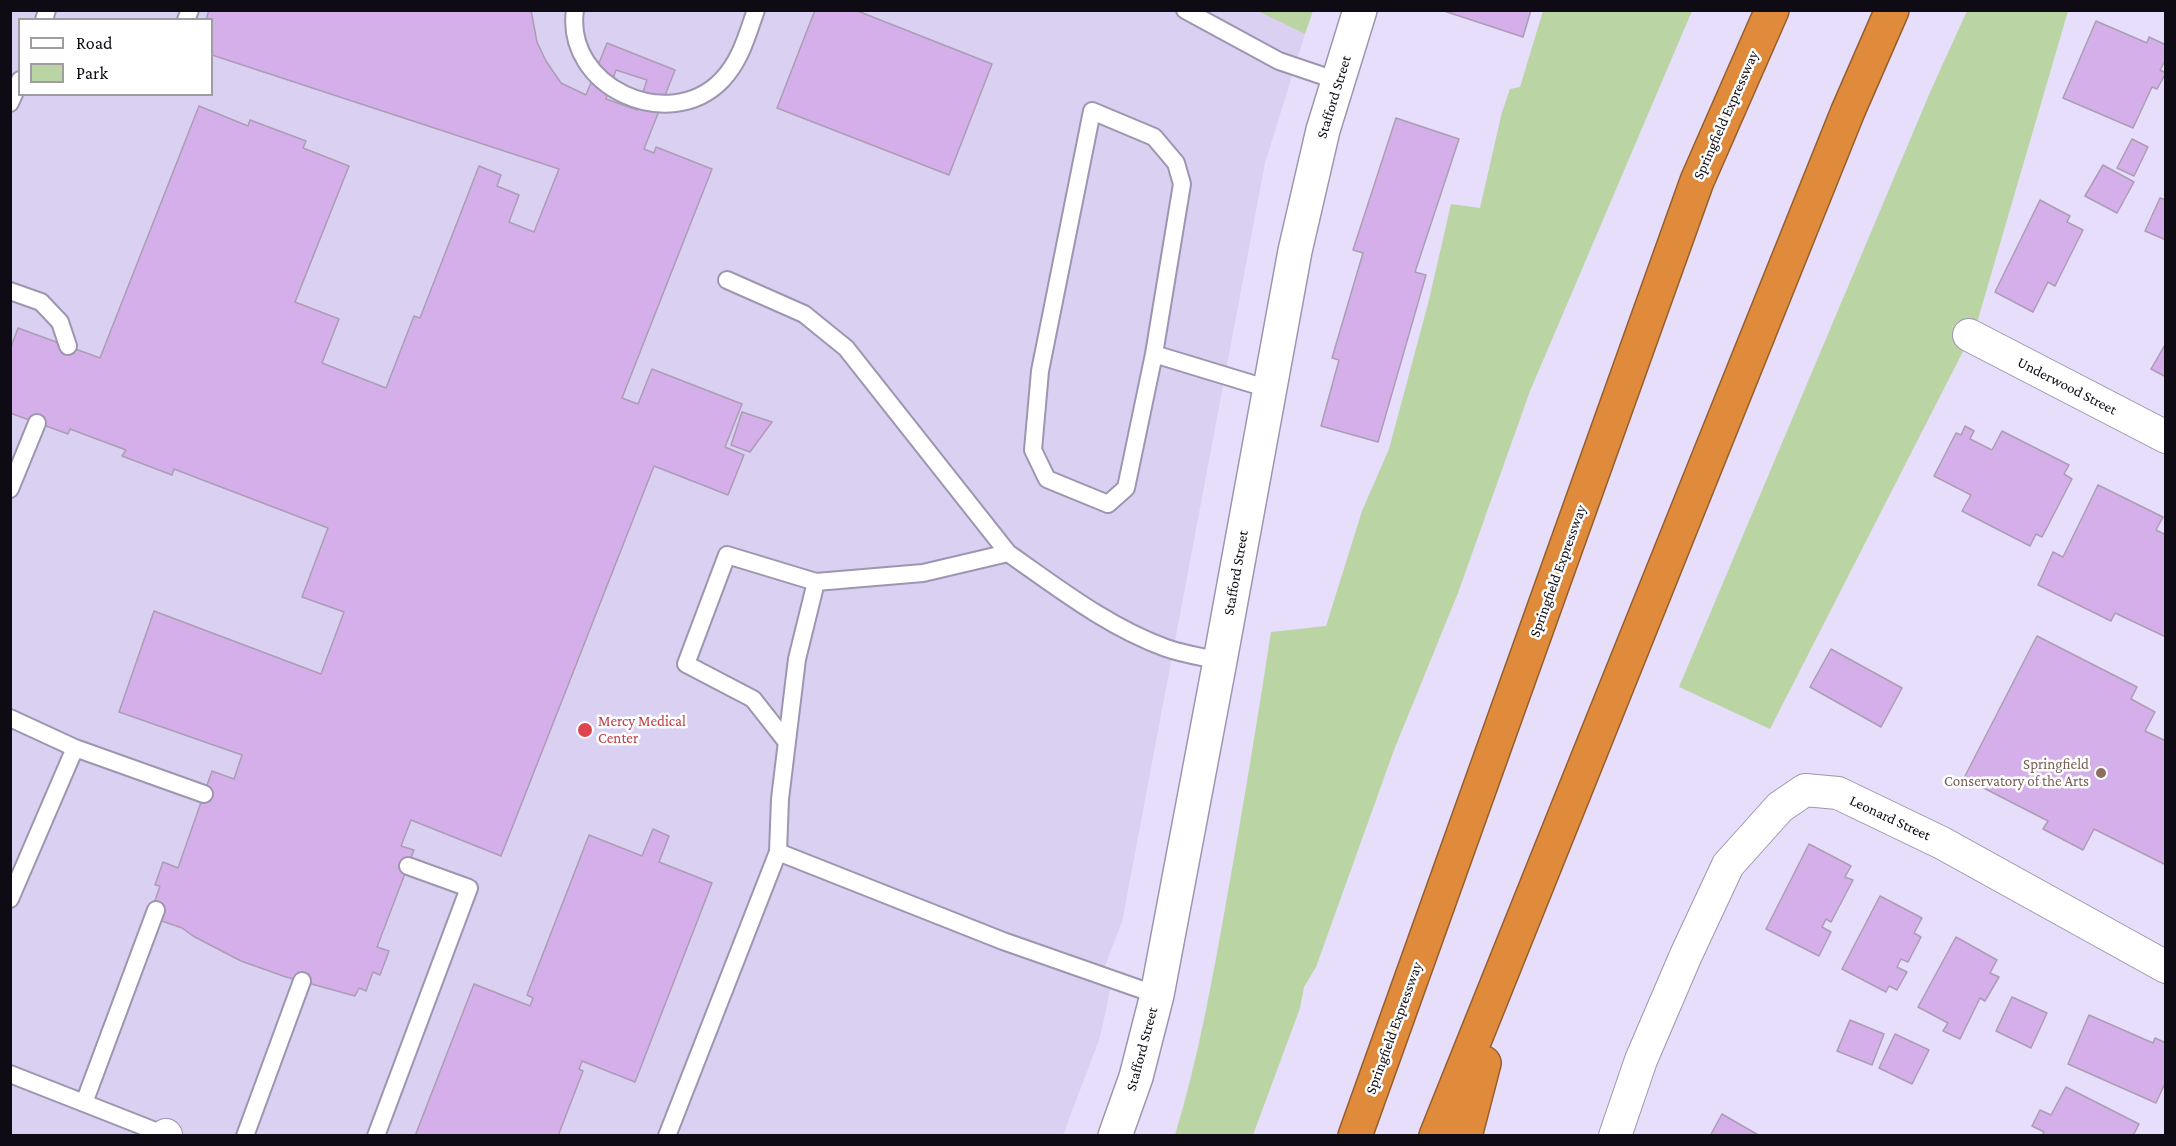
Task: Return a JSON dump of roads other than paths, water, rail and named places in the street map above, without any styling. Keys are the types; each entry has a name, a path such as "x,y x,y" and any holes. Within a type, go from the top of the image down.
{"highway":[{"name":"Springfield Expressway","path":"1355,1136 1697,180 1772,10"},
{"path":"1436,1136 1518,937 1848,111 1892,10"},
{"path":"1465,1136 1518,937"}],"main road":[{"name":"Stafford Street","path":"1115,1136 1136,1077 1157,995 1307,196 1360,10"}],"street":[{"name":"Underwood Street","path":"1969,336 2166,437"},
{"name":"Leonard Street","path":"1615,1136 1641,1060 1728,865 1780,807 1805,790 1838,793 1942,843 2166,967"}],"lane":[{"path":"575,10 574,19 579,47 593,72 615,91 624,95 641,102 670,104 697,97 721,81 739,59 756,10"},
{"path":"1185,10 1279,61 1338,81"},
{"path":"10,103 18,85"},
{"path":"1092,111 1154,137 1176,164 1182,184 1154,354 1126,488 1108,504 1047,479 1033,450 1040,371 1092,111"},
{"path":"727,280 804,314 846,348 1008,553 1074,600 1128,632 1168,648 1220,661"},
{"path":"10,291 41,302 60,322 68,346"},
{"path":"1154,354 1269,390"},
{"path":"10,489 37,423"},
{"path":"786,741 753,699 686,664 727,555 816,582 922,573 1008,553"},
{"path":"666,1136 778,852 780,799 797,659 816,582"},
{"path":"10,718 75,748 204,794"},
{"path":"10,899 75,748"},
{"path":"778,852 1003,941 1157,995"},
{"path":"376,1136 469,888 408,866"},
{"path":"84,1103 156,910"},
{"path":"245,1136 302,981"},
{"path":"10,1074 167,1135"}],"place":[{"name":"Mercy Medical Center","path":"585,730"},
{"name":"Springfield Conservatory of the Arts","path":"2101,773"}]}
